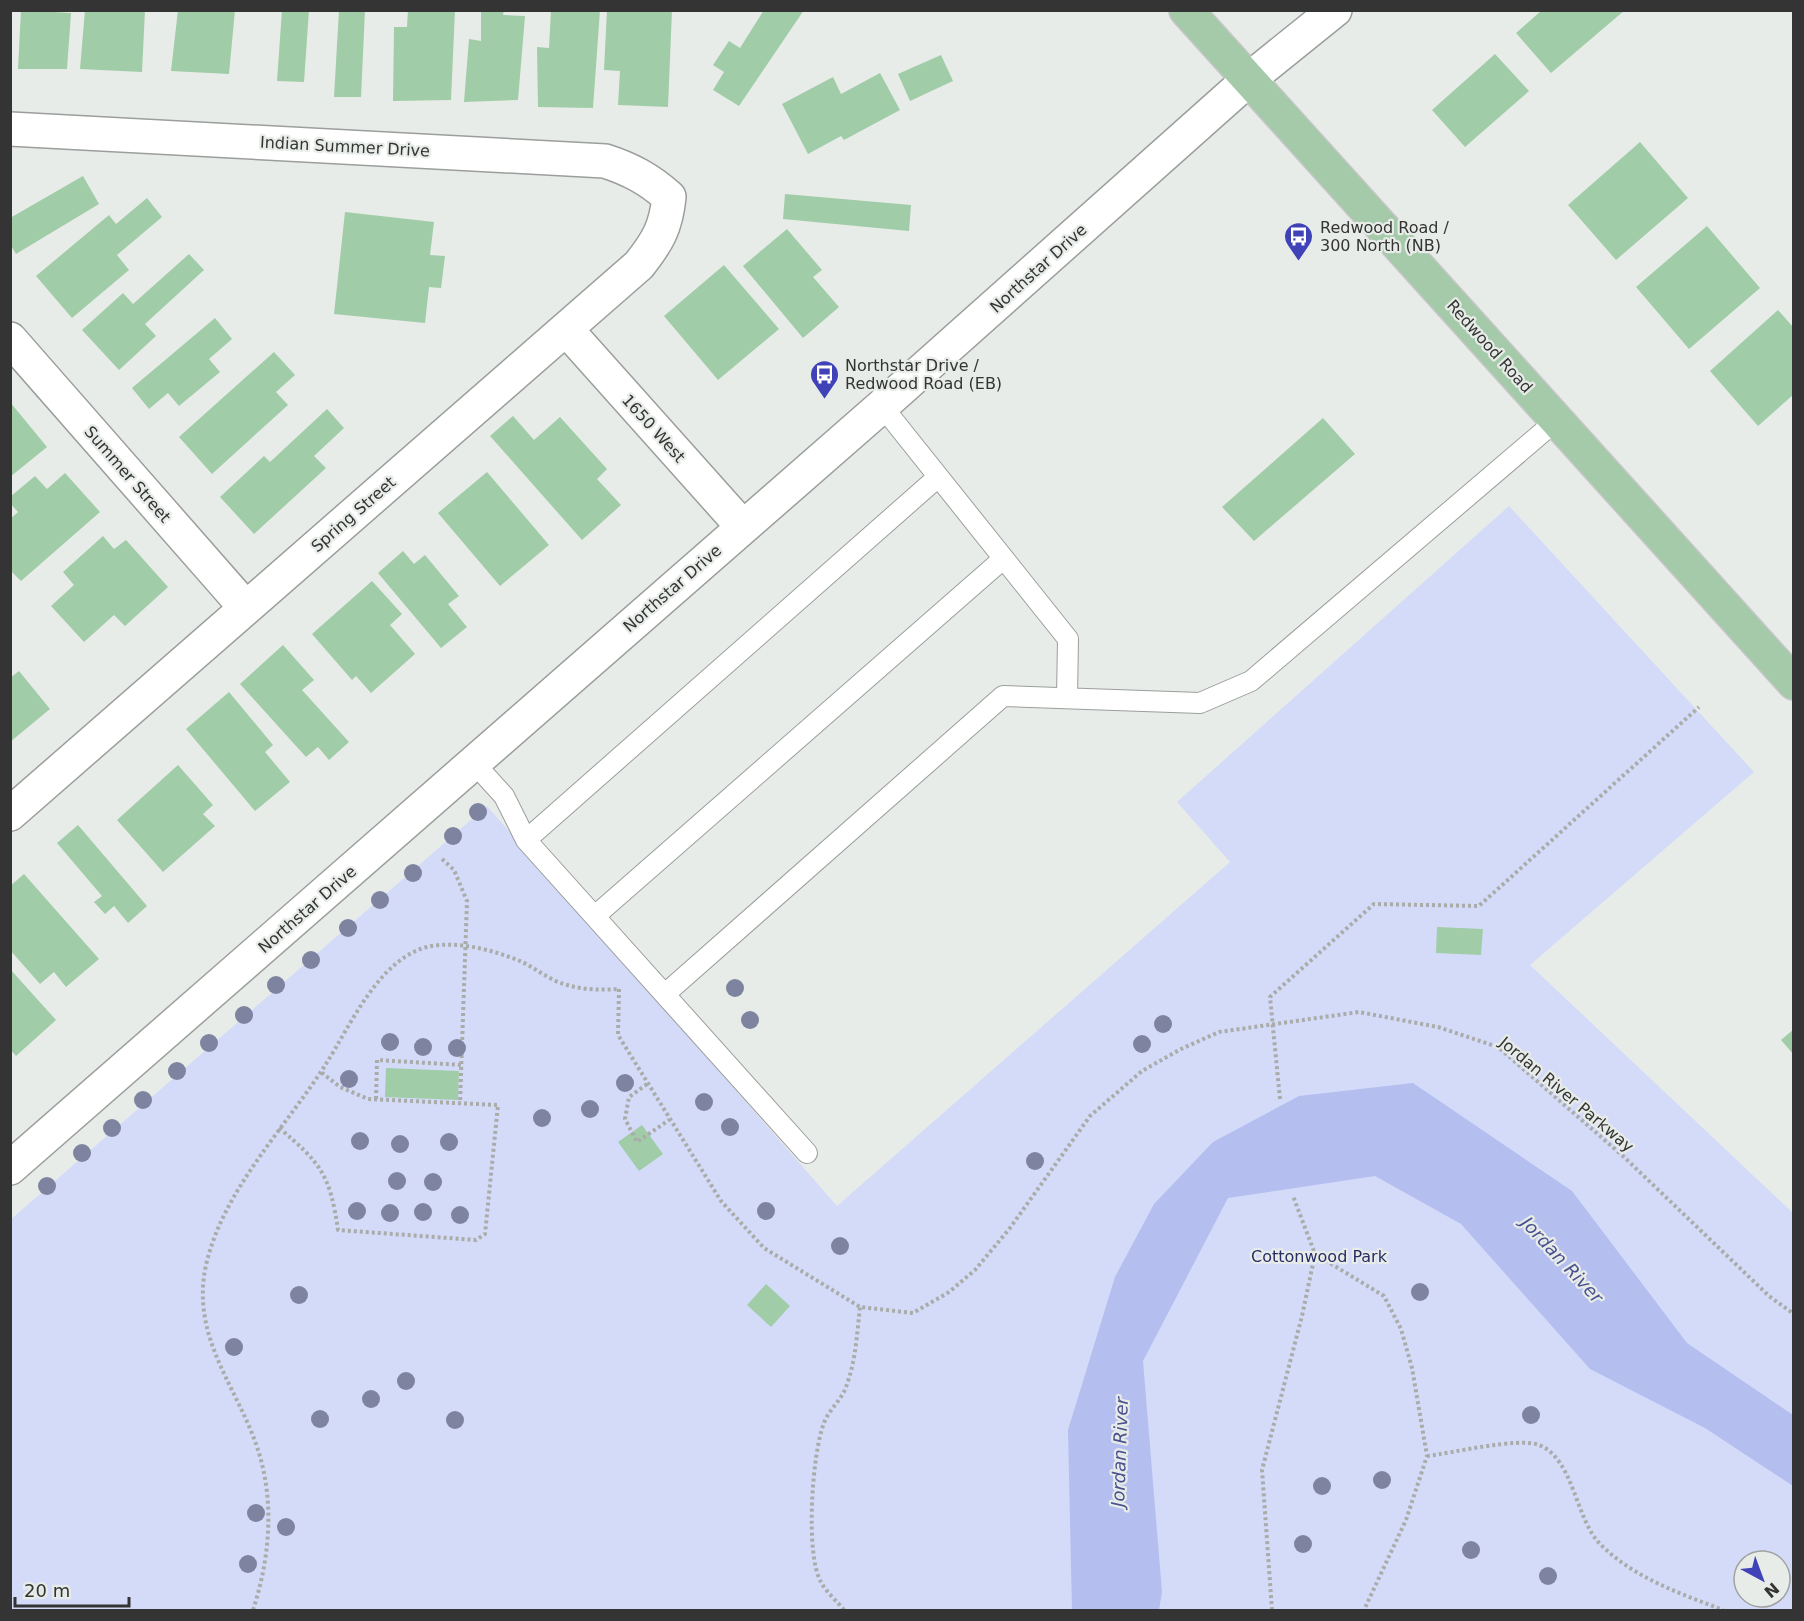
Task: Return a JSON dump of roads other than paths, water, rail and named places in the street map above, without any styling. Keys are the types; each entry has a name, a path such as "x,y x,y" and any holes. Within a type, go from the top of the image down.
{"main road":[{"name":"Redwood Road","path":"1185,10 1794,683"}],"street":[{"name":"Northstar Drive","path":"10,1168 882,406 1248,80 1335,10"},
{"name":"Indian Summer Drive","path":"10,129 604,161 628,168 651,181 669,197"},
{"name":"Spring Street","path":"10,814 639,265 655,245 666,222 669,197"},
{"name":"1650 West","path":"566,329 742,526"},
{"name":"Summer Street","path":"10,339 246,609"}],"lane":[{"path":"882,406 1068,639 1067,698"},
{"path":"665,994 1003,696 1200,703 1251,681 1557,420"},
{"path":"526,840 938,477"},
{"path":"595,916 1003,559"},
{"path":"474,763 504,796 526,840 807,1153"}],"water":[{"name":"Jordan River","path":"1413,1083 1572,1191 1687,1343 1793,1415 1793,1486 1705,1428 1590,1369 1461,1224 1375,1176 1228,1198 1143,1361 1162,1592 1159,1610 1072,1610 1068,1430 1115,1277 1154,1204 1213,1142 1299,1096"}],"place":[{"name":"Redwood Road / 300 North (NB)","path":"1299,262"},
{"name":"Northstar Drive / Redwood Road (EB)","path":"824,400"}],"park label":[{"name":"Cottonwood Park","path":"1319,1256"}]}
